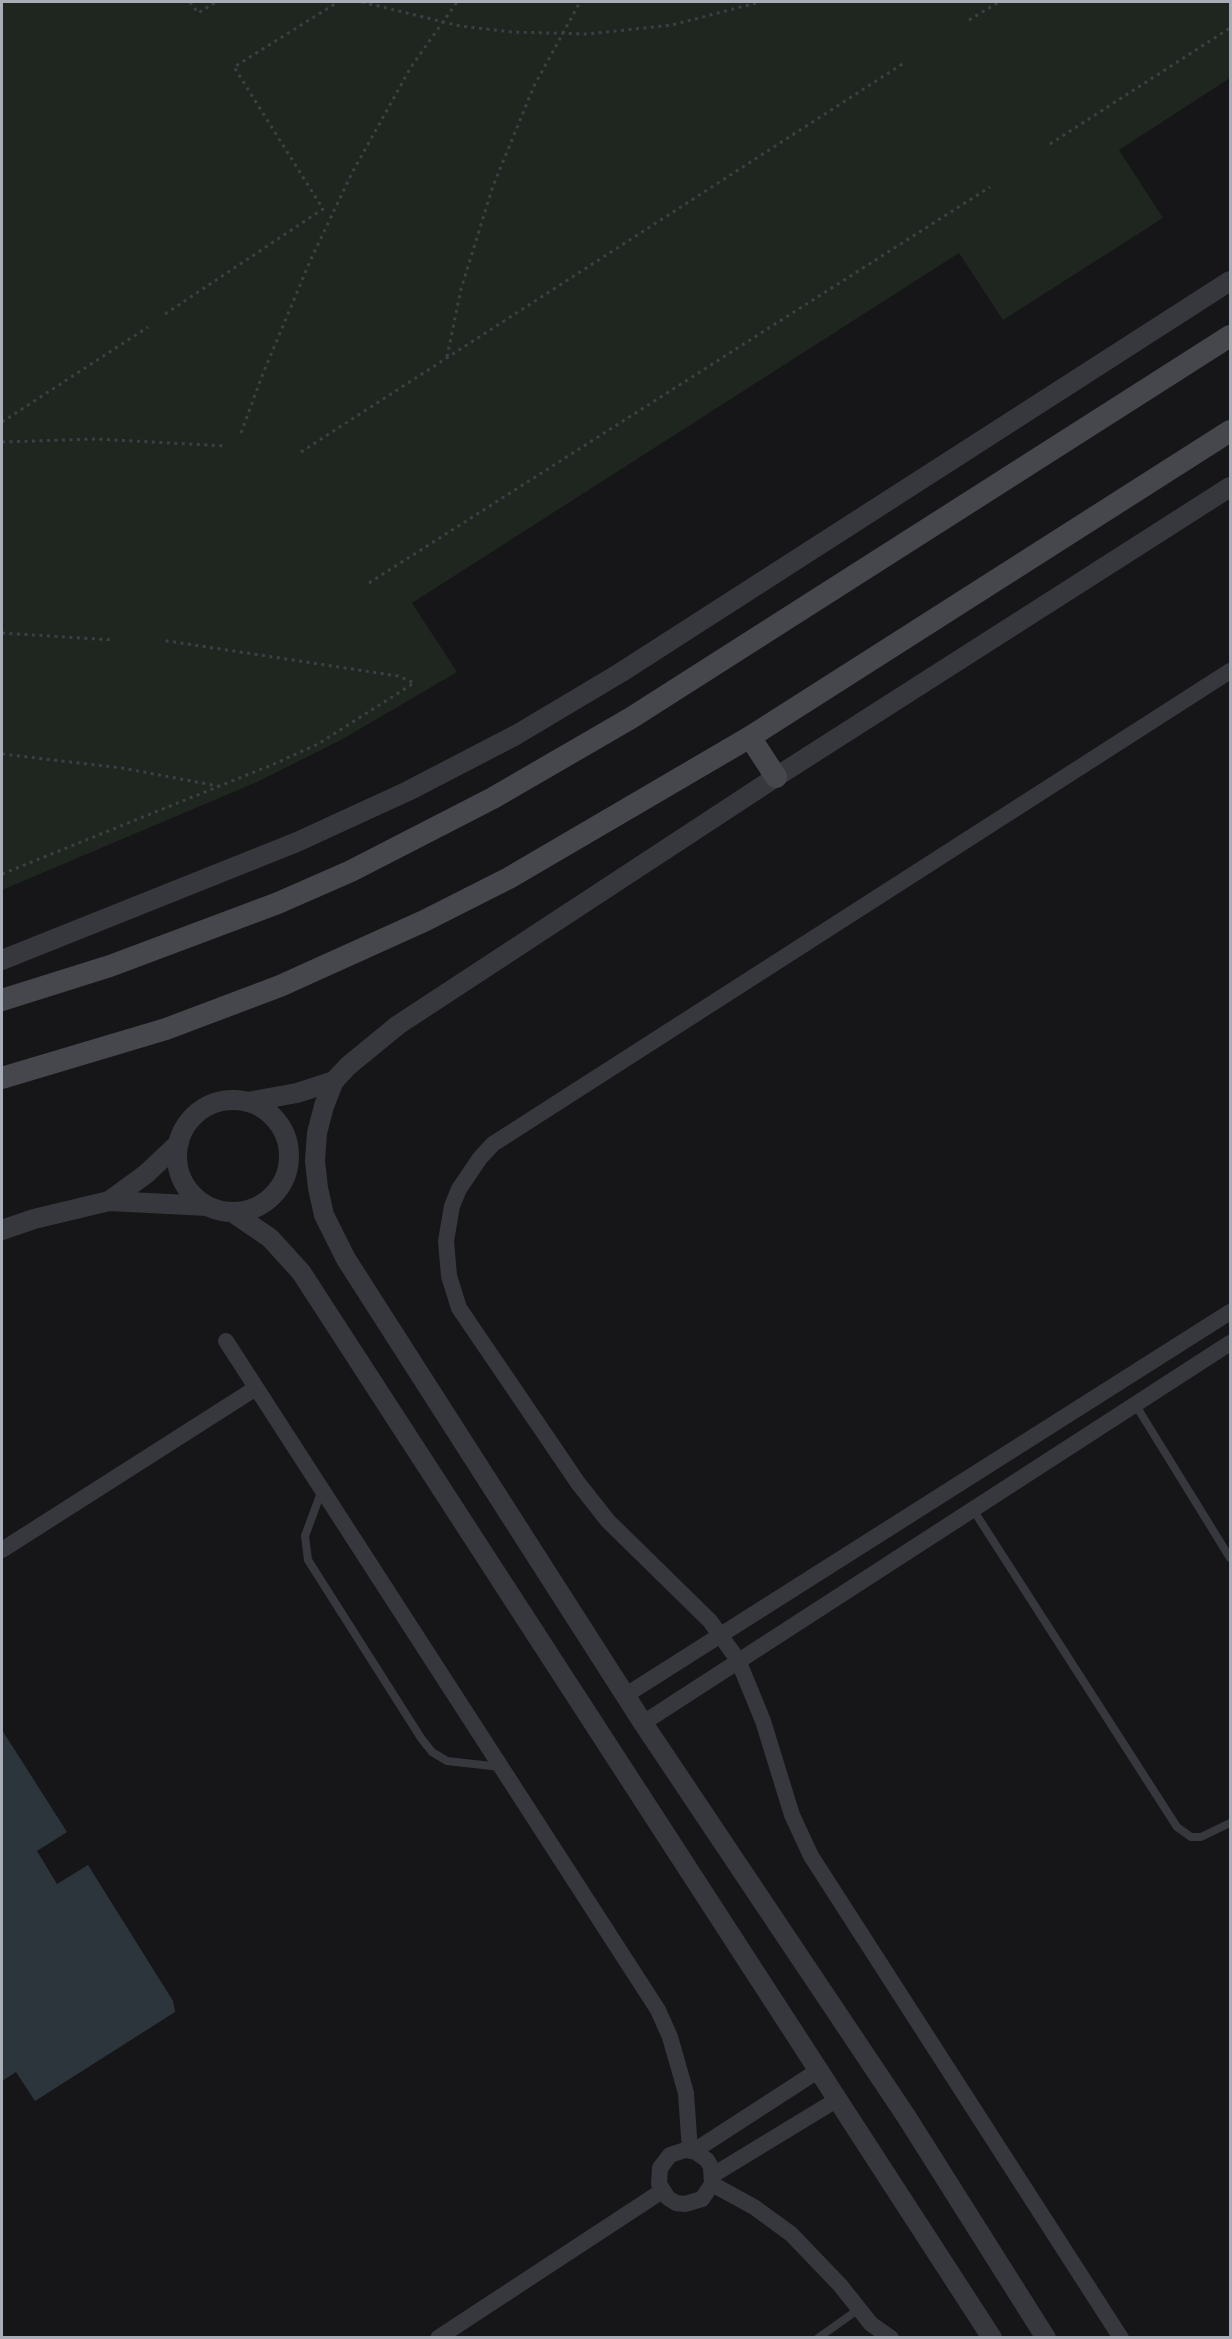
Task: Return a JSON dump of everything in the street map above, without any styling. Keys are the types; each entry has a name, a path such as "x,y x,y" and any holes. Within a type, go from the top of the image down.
{"main road":[{"path":"2,1000 110,966 278,903 351,871 493,798 641,711 1230,336"},
{"path":"2,1078 166,1029 338,962 509,878 750,737 1230,431"},
{"path":"750,737 776,777"}],"street":[{"path":"2,960 297,842 408,790 516,735 620,673 1230,281"},
{"path":"1046,2337 906,2116 643,1723 335,1240 324,1215 318,1188 315,1161 317,1133 334,1081 366,1051 423,1008 776,777 1230,487"},
{"path":"1121,2337 811,1856 792,1815 763,1721 738,1660 721,1636 683,1593 592,1503 459,1308 449,1276 446,1241 452,1206 459,1189 480,1158 493,1144 1230,671"},
{"path":"109,1201 146,1174 179,1143 190,1121 210,1105 227,1101 246,1102 297,1093 334,1081"},
{"path":"232,1212 256,1206 267,1200 283,1180 288,1160 288,1144 277,1121 268,1112 246,1102"},
{"path":"179,1143 178,1168 182,1180 198,1199 208,1206"},
{"path":"288,1160 315,1161"},
{"path":"2,1230 34,1219 109,1201 208,1206 232,1212 270,1238 301,1272 992,2337"},
{"path":"626,1695 1230,1312"},
{"path":"225,1341 658,2010 670,2037 686,2093 692,2151"},
{"path":"643,1723 1230,1343"},
{"path":"2,1550 256,1388"},
{"path":"819,2070 692,2151 677,2152 664,2161 659,2176 662,2191 668,2198 685,2204 702,2199 712,2180 838,2099"},
{"path":"692,2151 707,2160 712,2180 791,2234 859,2309 871,2331 891,2337"},
{"path":"438,2337 662,2191"}],"lane":[{"path":"1135,1404 1230,1558"},
{"path":"322,1490 305,1536 308,1560 421,1738 432,1752 447,1761 502,1767"},
{"path":"972,1508 1177,1827 1191,1837 1201,1837 1230,1823"},
{"path":"818,2337 859,2309"}],"path":[{"path":"190,2 198,13 216,2"},
{"path":"323,209 234,67 338,2"},
{"path":"362,2 443,22 512,33 588,34 672,25 760,2"},
{"path":"241,433 266,365 334,211 411,67 458,2"},
{"path":"446,358 460,289 493,186 534,86 580,2"},
{"path":"969,20 999,2"},
{"path":"1050,144 1230,28"},
{"path":"301,452 904,63"},
{"path":"369,583 990,186"},
{"path":"165,314 323,209 334,211"},
{"path":"2,422 148,327"},
{"path":"2,442 96,439 226,446"},
{"path":"2,633 113,640"},
{"path":"2,874 220,787 318,744 414,683 398,676 161,640"},
{"path":"2,754 122,768 220,787"}],"shaded area":[{"path":"2,2 1230,2 1230,78 1119,150 1163,218 1003,320 959,253 412,603 457,672 341,740 257,782 2,890"},
{"path":"2,1730 67,1832 37,1851 57,1884 88,1865 173,2001 175,2012 35,2101 16,2072 2,2081"}]}
